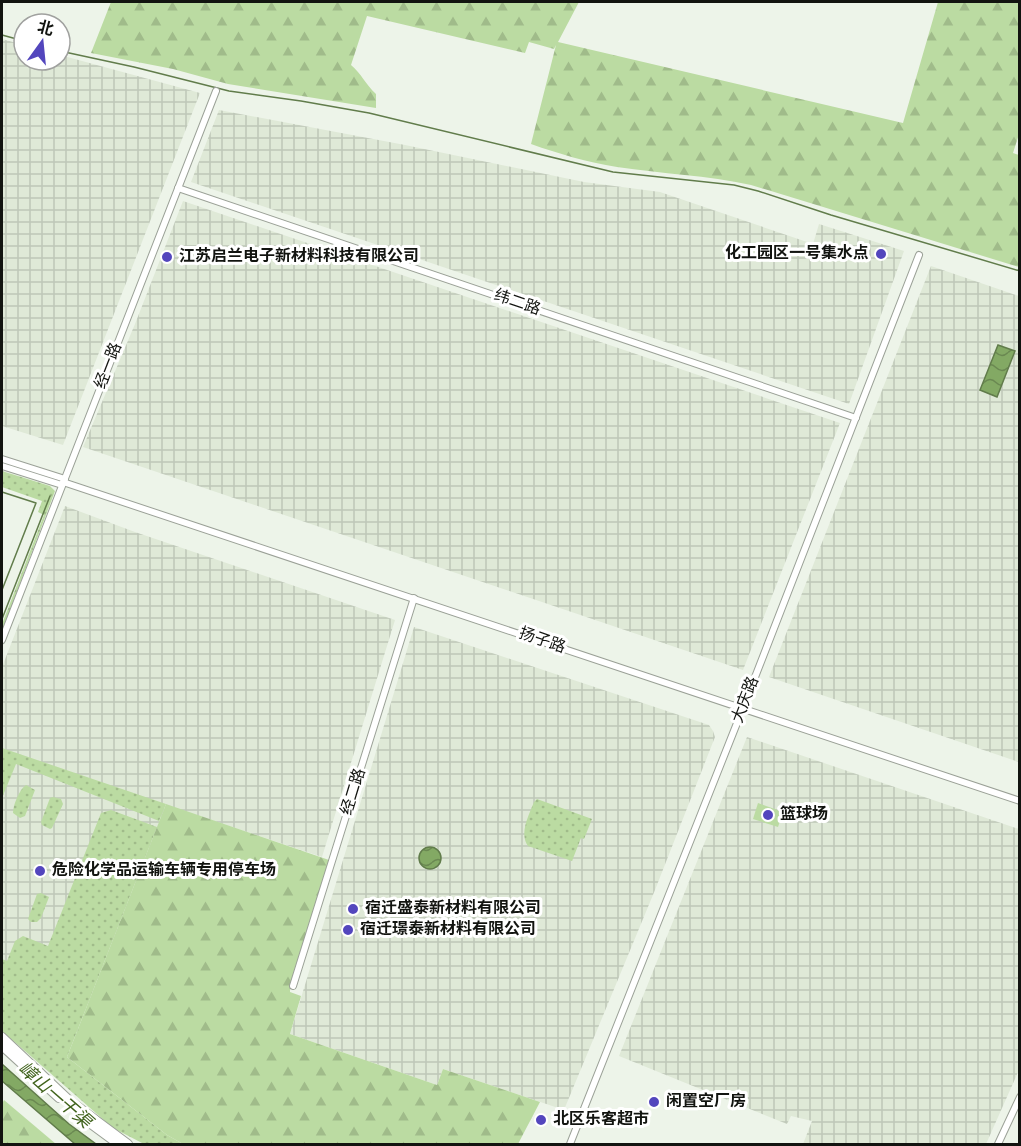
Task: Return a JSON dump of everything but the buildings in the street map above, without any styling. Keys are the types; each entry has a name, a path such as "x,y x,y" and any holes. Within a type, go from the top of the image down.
{"main road":[{"path":"2,1037 69,1100 128,1144"},
{"path":"2,1046 66,1105 118,1144"}],"street":[{"name":"经一路","path":"2,640 216,91"},
{"name":"纬二路","path":"178,188 856,418"},
{"name":"大庆路","path":"570,1144 919,255"},
{"name":"扬子路","path":"2,459 63,482 1020,801"},
{"name":"扬子路","path":"2,466 63,482"},
{"name":"经二路","path":"293,986 414,598"},
{"path":"998,1144 1020,1096"}],"shaded area":[{"path":"2,39 12,42 12,72 72,72 72,58 200,93 63,445 2,426"},
{"path":"219,110 584,182 660,192 813,244 819,224 904,251 849,404 191,182"},
{"path":"183,201 840,423 743,670 83,447 135,324"},
{"path":"931,266 1019,296 1019,762 769,677"},
{"path":"65,506 395,620 322,857 166,805 85,1011 2,959 2,757 4,750 2,748 2,667"},
{"path":"414,627 709,725 715,737 564,1110 443,1069 437,1085 290,1034"},
{"path":"747,737 1019,829 1019,1070 986,1144 803,1144 812,1121 791,1116 787,1124 619,1056"}],"green space":[{"path":"111,2 579,2 558,42 903,123 938,2 1019,2 1020,131 1013,153 1019,155 1019,267 751,185 606,165 531,144 556,45 554,49 529,42 525,53 367,16 351,65 376,94 376,108 228,84 173,69 91,53"},
{"path":"2,471 50,486 55,491 2,631 2,624 44,515 38,512 42,501 2,487"},
{"path":"2,748 166,804 159,821 16,764 2,798"},
{"path":"26,785 35,790 25,816 20,818 13,813 13,810 19,794"},
{"path":"50,798 61,799 63,804 50,829 41,822"},
{"path":"537,799 592,819 572,861 528,846 525,841 526,824"},
{"name":"篮球场","path":"758,803 783,812 778,827 753,819"},
{"path":"166,804 329,860 290,984 290,992 301,996 290,1034 437,1085 443,1069 540,1102 518,1144 183,1144 167,1135 67,1057"},
{"path":"111,810 157,827 67,1057 167,1135 183,1144 144,1144 113,1128 2,1031 2,959 7,961 15,941 23,936 48,946 101,813"},
{"path":"41,893 49,897 41,918 37,922 31,922 28,919 37,894"},
{"path":"4,1100 56,1144 5,1144 2,1142 2,1104"}],"water":[{"path":"998,345 1015,351 997,397 980,390"},
{"path":"430,847 438,850 441,858 438,866 430,869 422,866 419,858 422,850"},
{"path":"2,1064 69,1124 96,1144 75,1144 2,1081"}],"waterway":[{"path":"2,35 12,38"},
{"path":"72,54 229,91 369,113 613,172 734,185 1020,271"},
{"path":"2,492 36,503 2,590"},
{"path":"2,619 50,496"}],"place":[{"name":"化工园区一号集水点","path":"881,254"},
{"name":"江苏启兰电子新材料科技有限公司","path":"167,257"},
{"name":"篮球场","path":"768,815"},
{"name":"危险化学品运输车辆专用停车场","path":"40,871"},
{"name":"宿迁盛泰新材料有限公司","path":"353,909"},
{"name":"宿迁璟泰新材料有限公司","path":"348,930"},
{"name":"闲置空厂房","path":"654,1102"},
{"name":"北区乐客超市","path":"541,1120"}],"water label":[{"name":"嶂山一干渠","path":"54,1096"}]}
